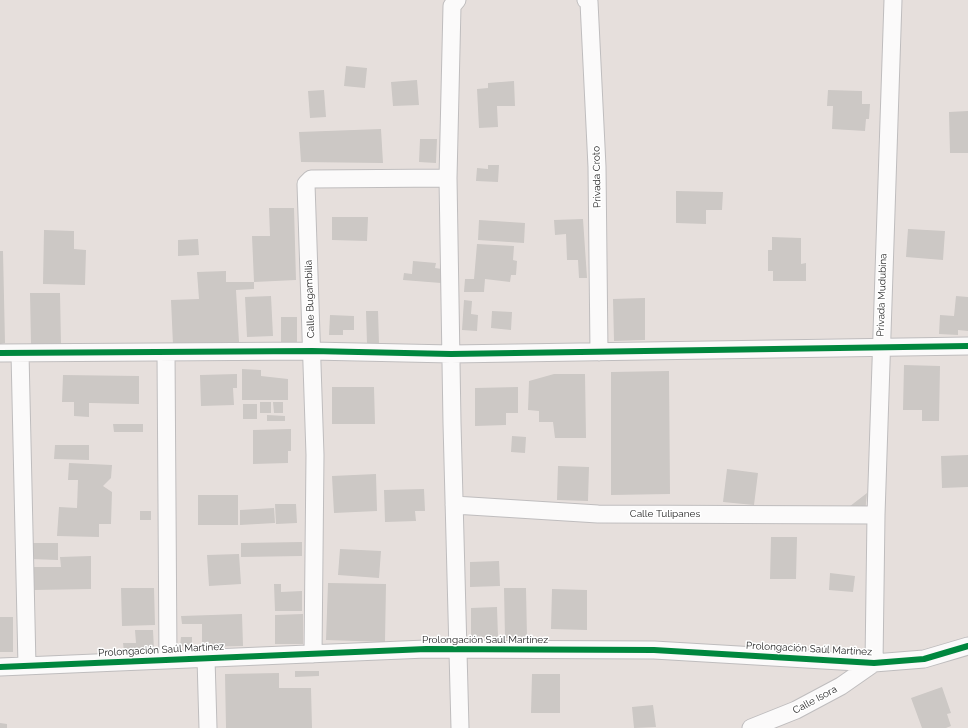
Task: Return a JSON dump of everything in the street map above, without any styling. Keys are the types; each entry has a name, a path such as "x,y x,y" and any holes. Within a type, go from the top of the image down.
{"street":[{"path":"457,0 452,6 448,178 460,728"},
{"name":"Privada Mudubina","path":"874,663 876,515 893,0"},
{"name":"Privada Croto","path":"587,1 597,167 599,352"},
{"name":"Calle Bugambilia","path":"314,654 315,455 306,184 310,179 448,178"},
{"path":"0,353 312,352 451,354 968,346"},
{"path":"166,352 168,660"},
{"path":"20,353 27,666"},
{"name":"Calle Tulipanes","path":"454,504 598,514 876,515"},
{"name":"Prolongación Saúl Martínez","path":"0,667 458,649 654,650 874,663 924,659 968,646"},
{"path":"206,658 208,728"},
{"name":"Calle Isora","path":"751,728 796,710 841,686 874,663"}],"building":[{"path":"346,66 367,68 365,88 344,86"},
{"path":"417,80 419,105 393,106 391,82"},
{"path":"514,81 515,106 497,106 498,127 479,128 477,89 488,88 488,83"},
{"path":"324,90 326,117 310,118 308,91"},
{"path":"828,90 862,91 862,104 870,104 869,119 866,119 865,131 832,129 833,106 827,106"},
{"path":"968,111 968,153 950,153 949,112"},
{"path":"381,129 383,163 301,162 299,132"},
{"path":"420,139 437,139 436,163 419,162"},
{"path":"488,165 499,165 498,182 476,181 477,168 488,169"},
{"path":"676,191 723,192 722,210 706,210 706,224 676,223"},
{"path":"269,208 294,208 296,280 254,282 252,236 270,236"},
{"path":"332,217 368,217 367,241 332,240"},
{"path":"583,219 587,278 579,278 578,260 567,260 566,234 555,235 554,220"},
{"path":"479,220 525,223 524,243 478,240"},
{"path":"908,229 945,231 943,260 906,257"},
{"path":"44,230 74,231 74,249 86,250 85,285 43,284"},
{"path":"772,237 801,238 801,264 806,263 806,281 773,281 773,271 768,271 768,250 772,250"},
{"path":"198,239 199,255 178,256 178,240"},
{"path":"477,244 514,246 513,260 517,261 516,275 511,275 510,282 485,279 484,292 464,292 465,279 474,279"},
{"path":"0,251 3,251 5,343 0,344"},
{"path":"413,261 436,263 435,268 442,269 441,283 403,280 404,273 412,274"},
{"path":"226,271 226,282 254,282 254,289 236,290 239,342 173,345 171,300 199,299 197,272"},
{"path":"30,293 60,293 61,345 31,345"},
{"path":"271,296 273,336 247,337 245,297"},
{"path":"956,296 968,297 968,331 958,330 958,335 939,334 940,315 954,316"},
{"path":"645,298 645,340 614,341 613,299"},
{"path":"464,300 472,301 471,314 478,315 477,331 462,330"},
{"path":"366,311 378,311 379,344 367,344"},
{"path":"492,311 512,312 511,330 491,328"},
{"path":"330,315 354,316 354,330 343,330 343,335 329,335"},
{"path":"281,317 297,317 297,343 281,343"},
{"path":"904,365 940,366 939,421 922,421 922,410 903,410"},
{"path":"242,369 261,370 261,376 288,379 288,400 242,400"},
{"path":"669,371 670,494 611,495 611,372"},
{"path":"237,374 237,388 233,388 234,405 201,406 200,375"},
{"path":"554,374 585,374 586,438 555,438 553,422 539,422 539,411 528,410 529,381"},
{"path":"63,375 139,376 139,404 89,403 89,417 74,416 74,402 62,402"},
{"path":"332,387 374,387 375,424 332,424"},
{"path":"518,387 518,413 506,413 506,425 475,426 475,388"},
{"path":"260,402 271,402 271,413 260,413"},
{"path":"273,402 283,402 283,413 274,413"},
{"path":"243,404 257,404 257,419 243,419"},
{"path":"267,415 285,416 285,421 267,421"},
{"path":"113,424 143,424 143,432 114,432"},
{"path":"291,429 291,451 288,451 288,463 253,464 253,430"},
{"path":"512,436 526,437 525,453 511,452"},
{"path":"55,445 89,445 89,460 54,459"},
{"path":"968,455 968,487 942,488 941,456"},
{"path":"69,463 112,465 111,478 103,486 112,492 111,524 99,524 99,537 57,536 59,507 77,508 78,480 68,480"},
{"path":"558,466 589,467 588,501 557,500"},
{"path":"727,469 758,473 754,505 723,502"},
{"path":"376,474 377,511 334,513 332,476"},
{"path":"424,489 425,511 415,511 416,521 385,522 384,490"},
{"path":"867,493 865,513 845,510"},
{"path":"198,495 238,495 238,525 198,525"},
{"path":"275,504 296,504 297,523 276,524"},
{"path":"274,508 275,523 240,525 240,510"},
{"path":"140,511 151,511 151,520 140,520"},
{"path":"771,537 797,537 796,579 770,579"},
{"path":"302,542 302,556 241,557 241,543"},
{"path":"30,543 58,543 58,560 30,559"},
{"path":"340,549 381,551 379,578 338,575"},
{"path":"239,554 241,584 209,586 207,555"},
{"path":"91,556 91,589 34,590 34,567 61,567 60,557"},
{"path":"499,561 500,586 470,587 470,562"},
{"path":"830,573 855,576 853,592 829,590"},
{"path":"328,583 386,584 385,642 326,640"},
{"path":"274,584 281,584 281,592 302,591 302,611 275,611"},
{"path":"121,588 154,588 155,625 122,626"},
{"path":"504,588 526,588 527,638 505,638"},
{"path":"552,589 587,590 587,630 551,629"},
{"path":"497,607 498,637 471,637 471,608"},
{"path":"242,614 243,646 202,647 202,624 182,624 181,616"},
{"path":"303,614 303,644 275,644 275,615"},
{"path":"0,617 13,617 13,652 0,652"},
{"path":"135,630 153,630 154,650 124,651 123,643 136,643"},
{"path":"181,637 192,637 192,647 180,646"},
{"path":"295,671 319,671 319,676 295,677"},
{"path":"279,673 279,688 311,688 312,728 226,728 225,674"},
{"path":"532,674 560,674 560,713 531,713"},
{"path":"942,687 951,713 947,714 951,726 946,728 922,728 911,698"},
{"path":"653,705 656,727 634,728 632,707"},
{"path":"0,723 7,724 7,728 0,728"}],"cycle path":[{"path":"0,353 312,351 451,354 968,346"},
{"path":"0,667 426,649 654,650 874,663 924,659 968,646"}]}
